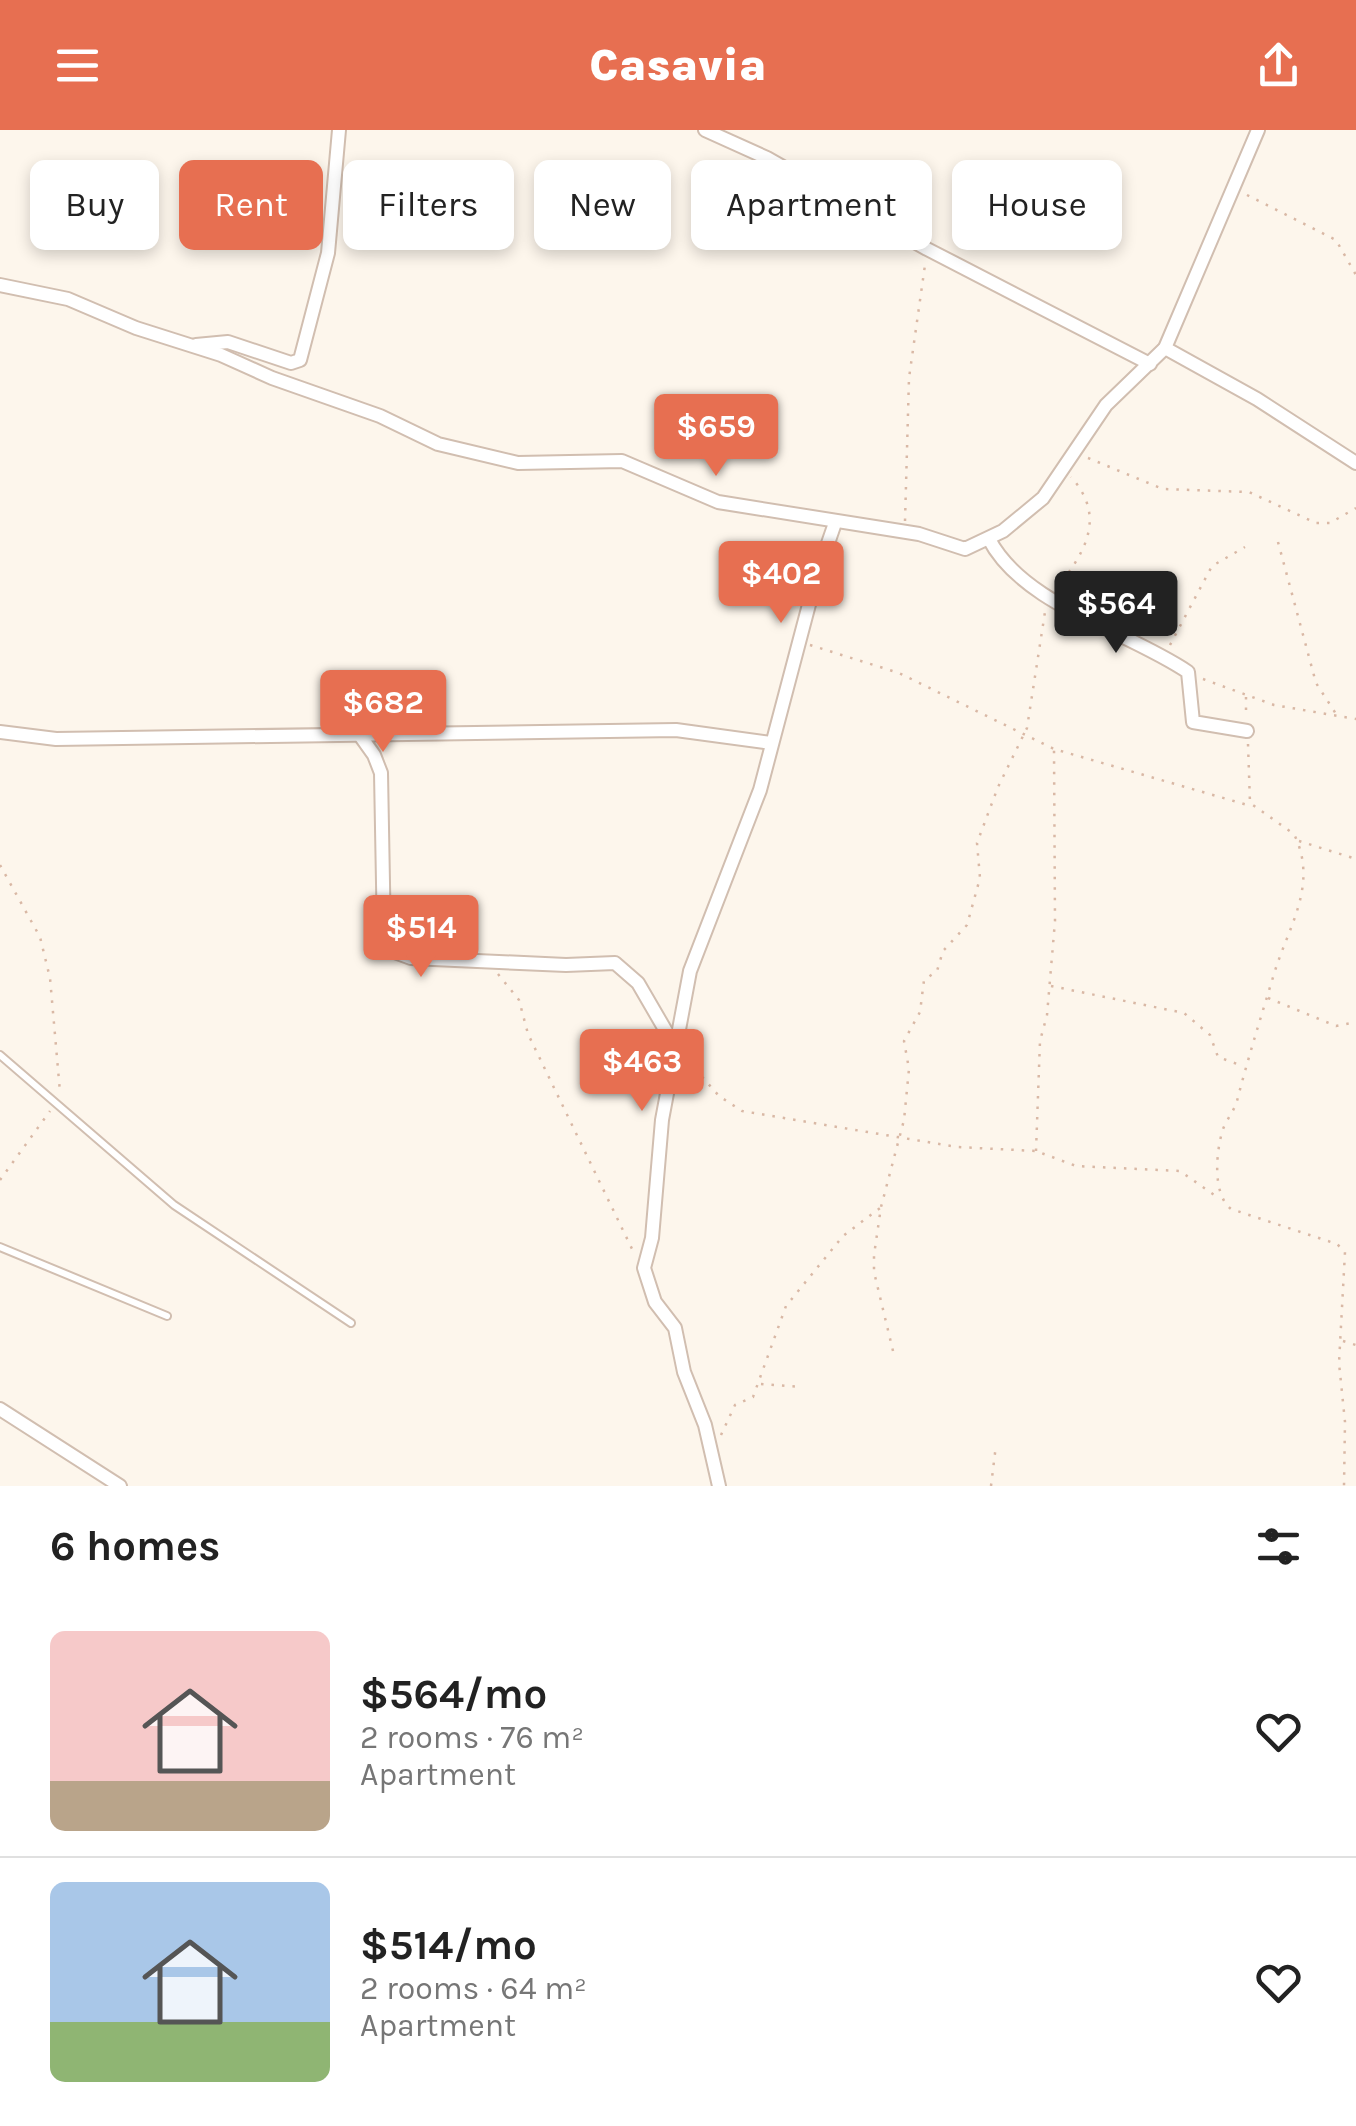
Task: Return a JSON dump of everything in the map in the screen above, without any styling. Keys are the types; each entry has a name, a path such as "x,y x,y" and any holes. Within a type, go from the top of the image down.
{"street":[{"path":"194,345 228,342 291,363 300,360 328,253 339,130"},
{"path":"705,130 771,160"},
{"path":"0,285 68,300 136,328 194,345 272,378 380,416 438,444 518,463 622,461 710,499 904,532 965,549 989,540 1043,498 1111,399 1166,348 1258,130"},
{"path":"931,250 1150,364"},
{"path":"1166,348 1258,399 1356,463"},
{"path":"718,1486 706,1425 684,1372 675,1328 655,1302 645,1276 674,1045 690,971 760,790 835,523"},
{"path":"989,540 1002,564 1047,595 1188,672 1193,722 1247,731"},
{"path":"0,732 56,739 676,730 771,743"},
{"path":"359,734 374,754 381,773 386,944 400,956 411,958 614,963 638,983 674,1045"},
{"path":"0,1409 120,1486"}],"lane":[{"path":"0,1056 182,1211 352,1323"},
{"path":"0,1247 167,1316"}],"path":[{"path":"1232,188 1336,240 1356,276"},
{"path":"904,532 909,378 927,250"},
{"path":"1073,450 1163,489 1249,492 1316,522 1330,523 1356,508"},
{"path":"893,1351 874,1272 881,1207 900,1139 908,1076 904,1042 920,1012 924,980 937,971 944,950 968,925 980,878 977,844 1024,732 1044,634 1047,595 1080,556 1092,519 1087,496 1064,469"},
{"path":"1278,542 1316,683 1338,717"},
{"path":"1164,657 1212,566 1245,547"},
{"path":"799,641 899,673 1054,749 1251,806 1288,826 1298,841 1303,867 1300,912 1243,1066 1235,1106 1220,1143 1222,1200"},
{"path":"1188,672 1246,696 1356,719"},
{"path":"1246,696 1251,806"},
{"path":"1036,1151 1040,1041 1050,986 1055,921 1054,749"},
{"path":"1298,841 1356,859"},
{"path":"0,865 40,937 50,978 58,1102 0,1180"},
{"path":"487,962 519,1000 528,1034 645,1276"},
{"path":"1050,986 1184,1013 1210,1036 1218,1056 1243,1066"},
{"path":"1267,998 1336,1026 1356,1022"},
{"path":"674,1045 719,1096 742,1111 900,1139 1036,1151 1076,1166 1180,1171 1232,1210 1342,1248 1346,1269 1340,1300 1344,1486"},
{"path":"712,1456 735,1406 754,1397 791,1298 844,1236 881,1207"},
{"path":"1340,1340 1356,1345"},
{"path":"759,1384 802,1387"},
{"path":"991,1486 996,1444"}]}
